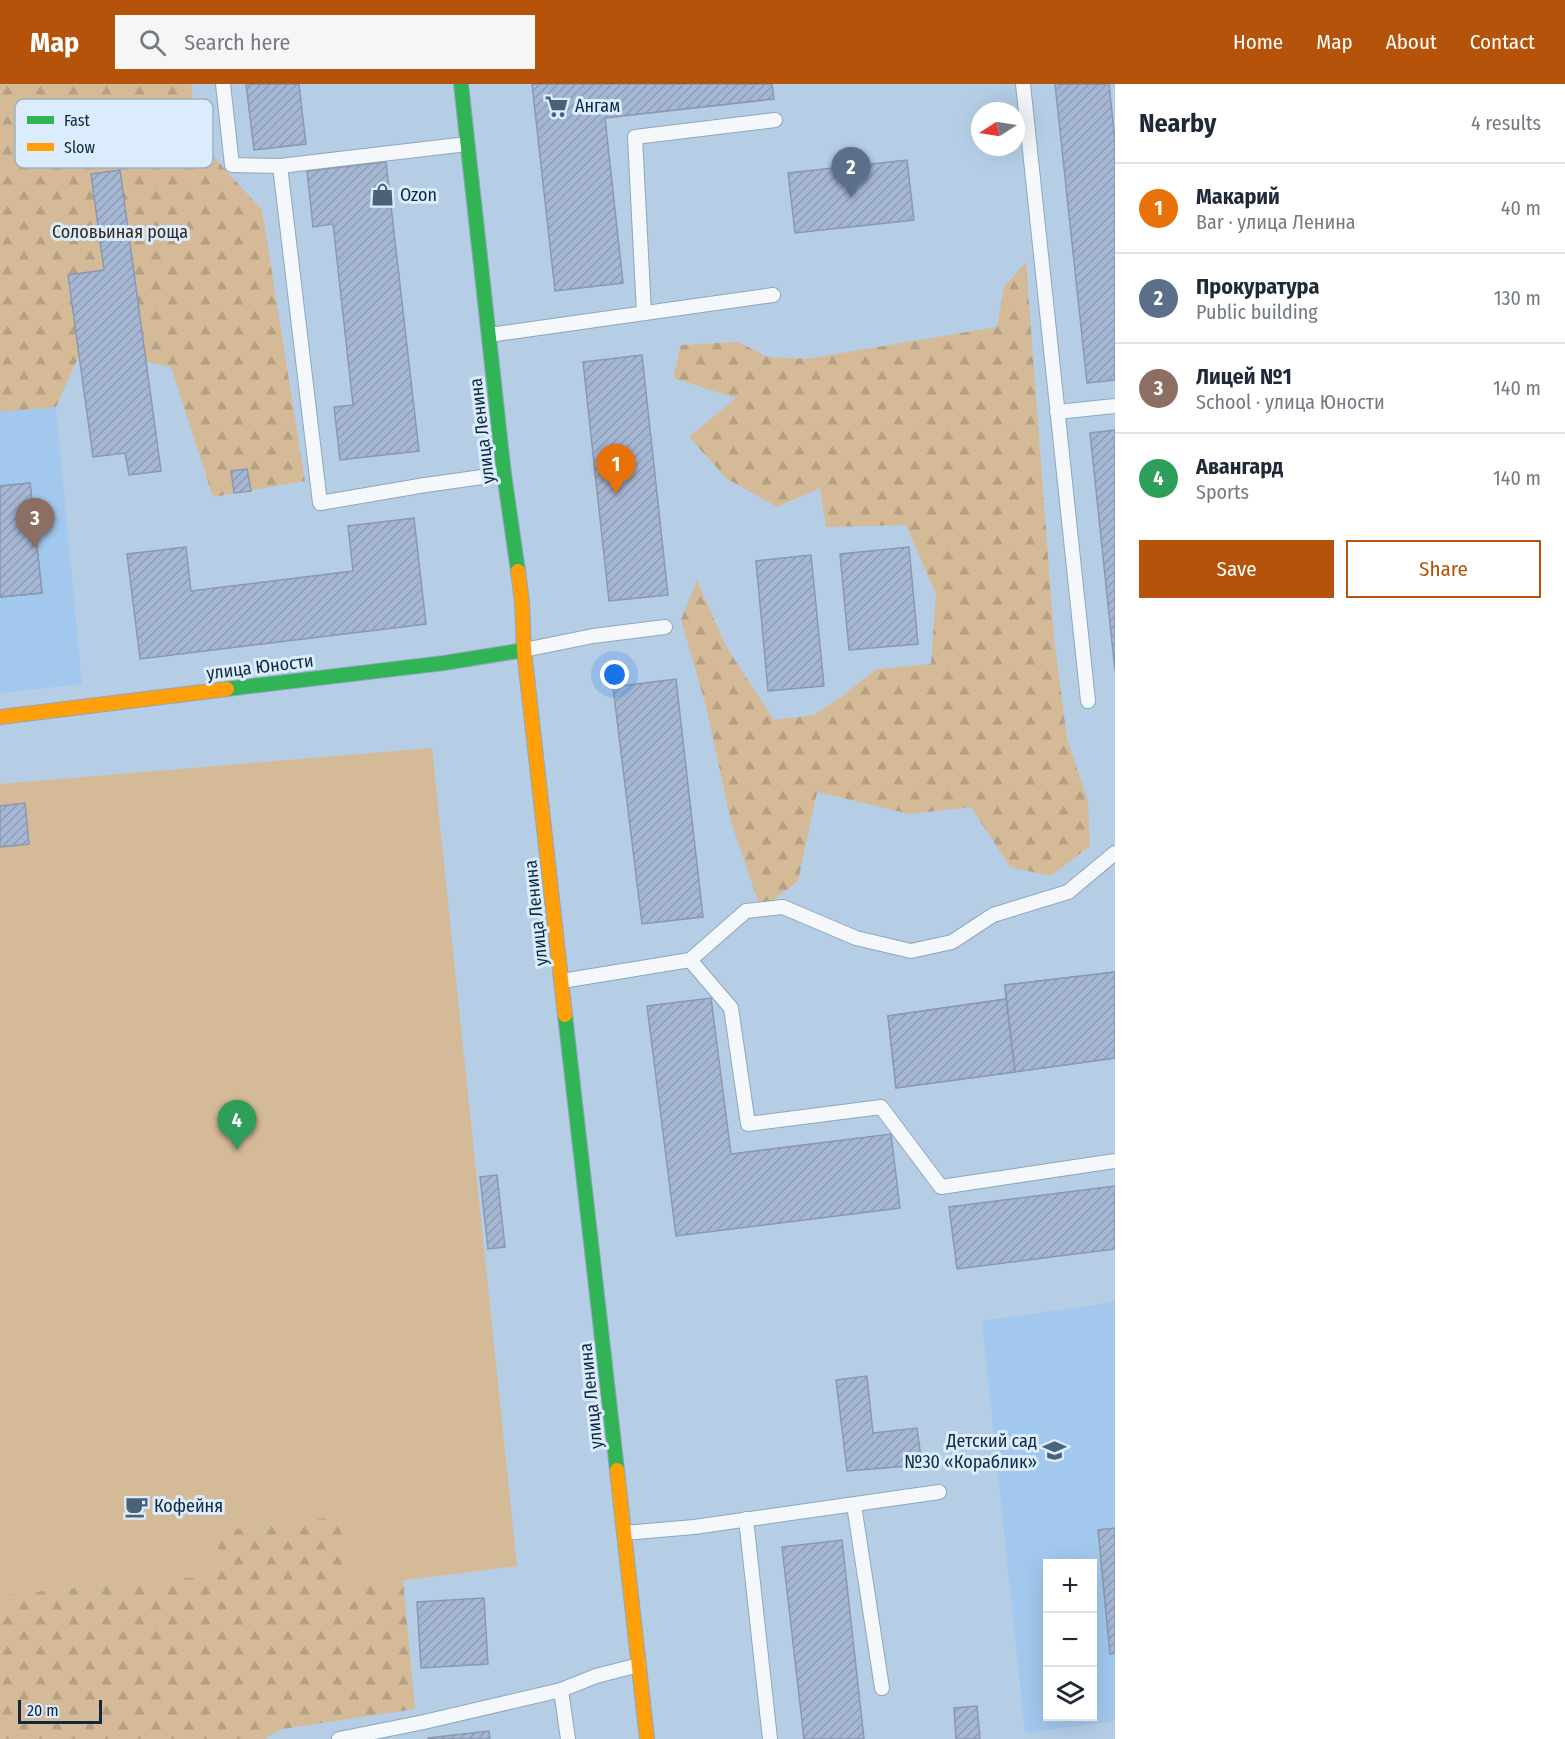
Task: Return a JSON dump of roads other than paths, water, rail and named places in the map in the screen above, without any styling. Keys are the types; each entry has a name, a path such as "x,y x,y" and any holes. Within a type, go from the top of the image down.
{"main road":[{"name":"улица Ленина","path":"461,84 504,474 522,602 524,650 647,1739"},
{"name":"улица Юности","path":"0,717 444,663 524,650"}],"lane":[{"path":"223,84 232,165 280,166 467,144"},
{"path":"1023,84 1088,701"},
{"path":"644,313 635,137 775,120"},
{"path":"280,166 320,503 504,474"},
{"path":"489,335 773,295"},
{"path":"1058,412 1115,406"},
{"path":"524,650 593,636 665,627"},
{"path":"562,981 690,960 746,911 783,907 856,938 911,951 952,942 993,915 1068,892 1115,853"},
{"path":"690,960 731,1008 748,1124 881,1107 941,1187 1115,1161"},
{"path":"624,1533 694,1527 939,1492"},
{"path":"854,1505 882,1688"},
{"path":"747,1519 770,1739"},
{"path":"339,1739 561,1690 596,1676 639,1665"},
{"path":"561,1690 568,1739"}],"place":[{"name":"Ангам","path":"557,106"},
{"name":"Ozon","path":"382,195"},
{"name":"Прокуратура","path":"851,197"},
{"name":"Макарий","path":"616,494"},
{"name":"Лицей №1","path":"35,548"},
{"name":"Авангард","path":"237,1150"},
{"name":"Детский сад №30 «Кораблик»","path":"1055,1451"},
{"name":"Кофейня","path":"136,1506"}],"park label":[{"name":"Соловьиная роща","path":"120,232"}]}
